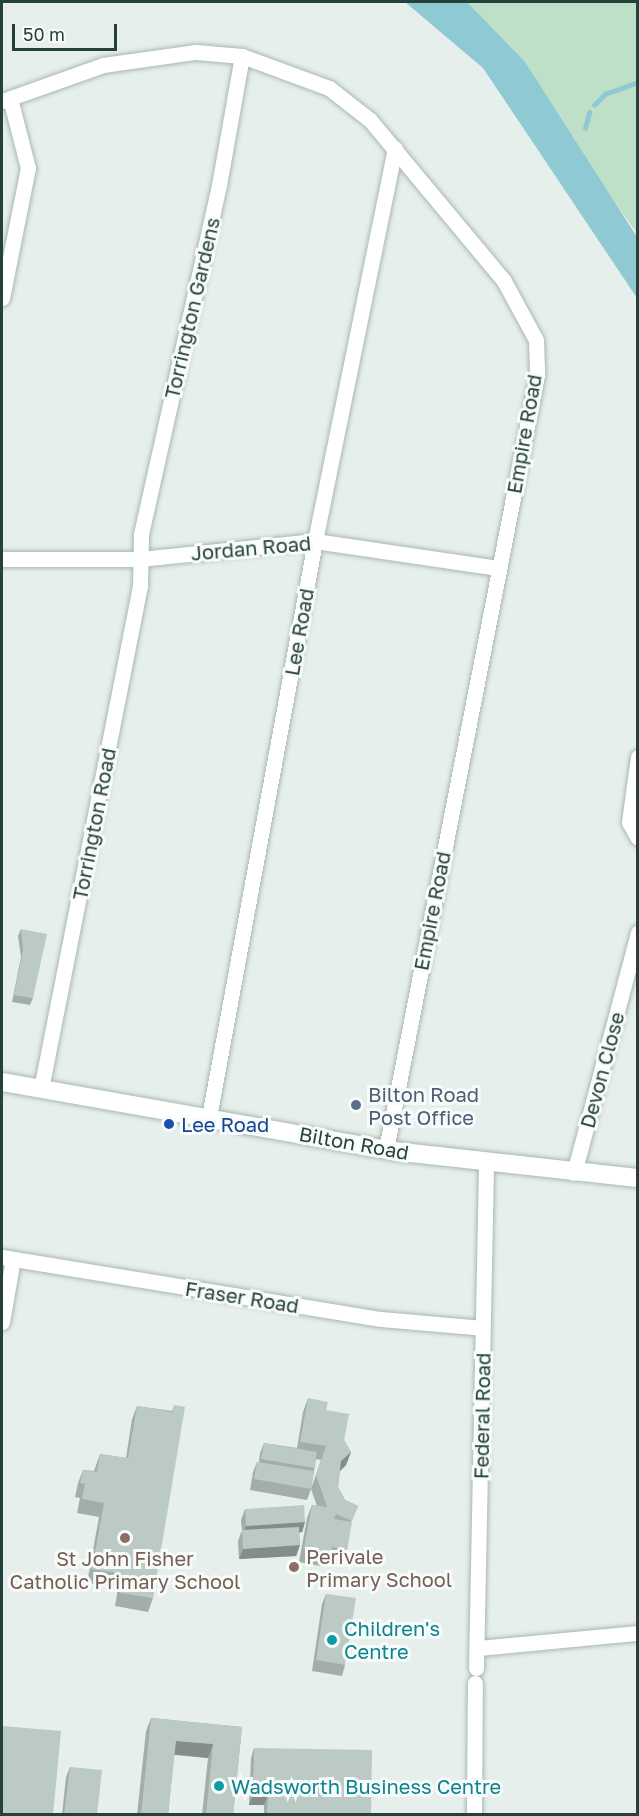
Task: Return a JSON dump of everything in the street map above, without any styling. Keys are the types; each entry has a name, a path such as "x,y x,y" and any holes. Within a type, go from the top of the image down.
{"street":[{"name":"Empire Road","path":"6,99 132,59 196,52 242,56 329,88 395,148 504,280 536,340 537,375 386,1150"},
{"name":"Torrington Gardens","path":"140,559 242,56"},
{"path":"2,298 27,168 6,99"},
{"name":"Lee Road","path":"209,1117 315,541 395,148"},
{"name":"Jordan Road","path":"2,559 140,559 315,541 498,568"},
{"name":"Torrington Road","path":"41,1089 140,586 140,559"},
{"path":"638,757 629,822 638,838"},
{"name":"Devon Close","path":"574,1173 638,932"},
{"name":"Bilton Road","path":"2,1082 386,1150 486,1164 638,1178"},
{"name":"Federal Road","path":"474,1815 486,1164"},
{"path":"2,1322 7,1258"},
{"name":"Fraser Road","path":"7,1258 381,1319 483,1328"},
{"path":"478,1648 638,1633"}],"green space":[{"path":"456,2 637,2 637,233 487,28"}],"water":[{"path":"405,2 467,2 525,62 637,237 637,298 483,68"}],"building":[{"path":"21,929 47,934 33,998 14,995 23,950"},
{"path":"308,1398 328,1402 326,1410 349,1414 344,1441 351,1452 341,1461 338,1487 345,1500 358,1506 352,1521 336,1514 334,1519 352,1522 347,1550 332,1547 331,1554 304,1548 312,1505 327,1507 316,1475 326,1446 300,1442"},
{"path":"174,1405 185,1407 153,1598 120,1593 123,1574 92,1569 104,1503 82,1499 85,1484 80,1483 83,1470 97,1472 100,1454 128,1458 137,1406 173,1412"},
{"path":"264,1443 317,1452 314,1468 261,1459"},
{"path":"257,1462 314,1471 311,1489 254,1479"},
{"path":"304,1505 305,1522 246,1526 245,1509"},
{"path":"299,1527 300,1545 243,1549 242,1530"},
{"name":"Children's Centre","path":"326,1594 356,1598 345,1665 316,1660"},
{"name":"Wadsworth Business Centre","path":"151,1718 242,1727 233,1815 206,1815 213,1744 176,1741 168,1815 141,1815"},
{"path":"2,1726 61,1731 53,1815 2,1815"},
{"path":"254,1748 372,1750 371,1815 267,1815 268,1795 253,1795"},
{"path":"70,1767 102,1770 97,1815 64,1815"}],"waterway":[{"path":"594,105 605,94 638,82"},
{"path":"585,128 589,113"}],"place":[{"name":"Bilton Road Post Office","path":"356,1105"},
{"name":"Lee Road","path":"169,1124"},
{"name":"St John Fisher Catholic Primary School","path":"125,1538"},
{"name":"Perivale Primary School","path":"294,1567"},
{"name":"Children's Centre","path":"332,1640"},
{"name":"Wadsworth Business Centre","path":"219,1786"}]}
